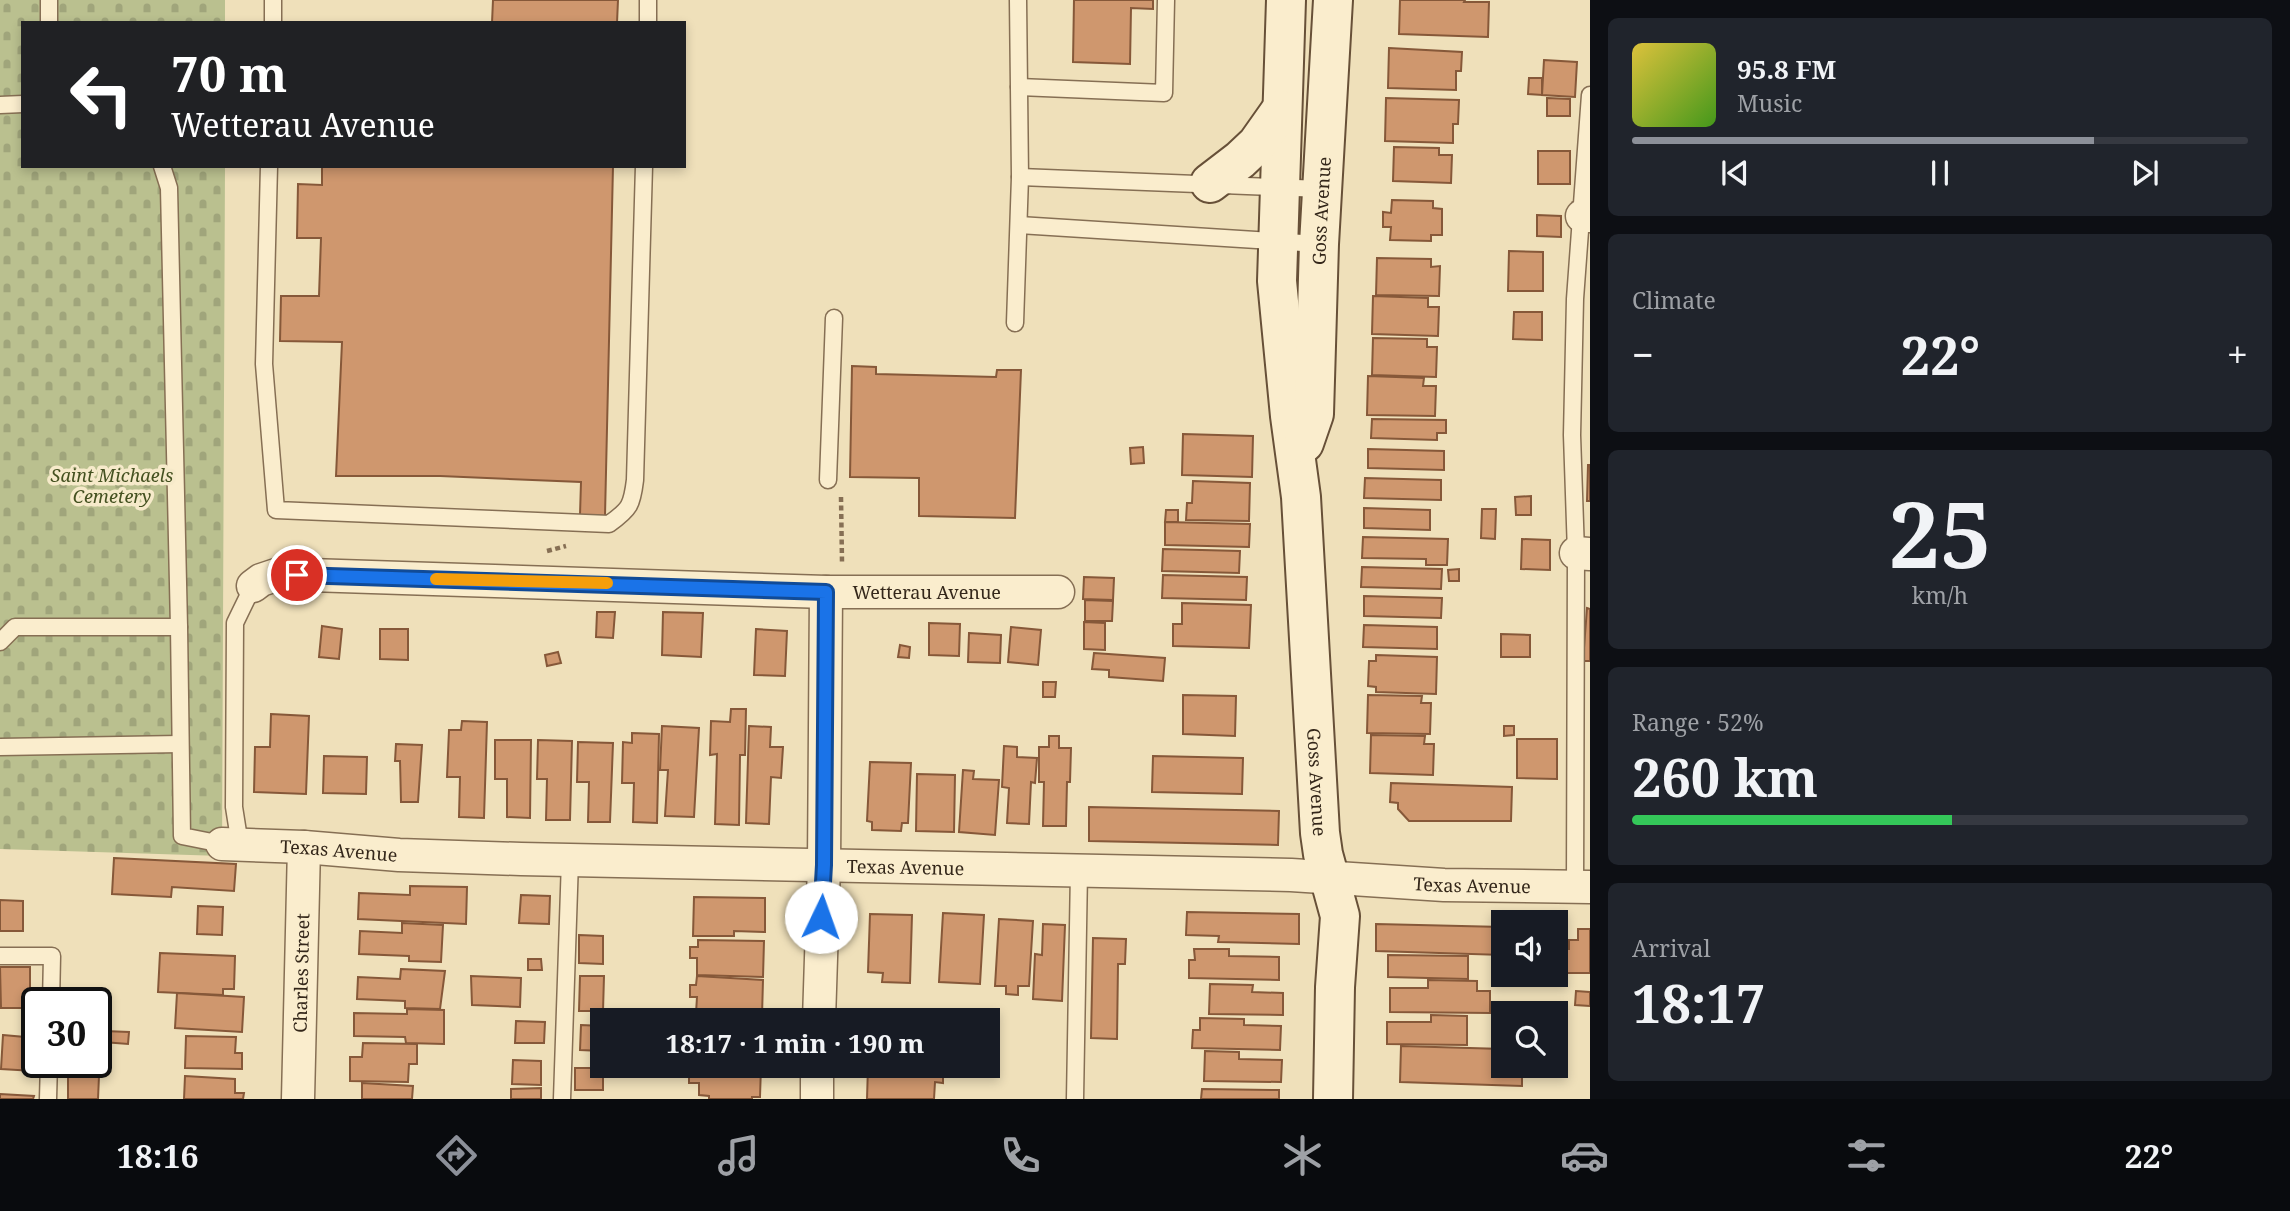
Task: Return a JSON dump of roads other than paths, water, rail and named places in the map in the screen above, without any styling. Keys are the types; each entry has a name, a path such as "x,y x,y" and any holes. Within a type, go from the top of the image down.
{"main road":[{"name":"Goss Avenue","path":"1286,0 1277,281 1290,416 1298,461 1320,833 1340,916 1335,987 1333,1099"},
{"name":"Goss Avenue","path":"1298,461 1314,414 1319,244 1333,0"},
{"path":"1210,183 1257,144 1281,110"}],"street":[{"name":"Wetterau Avenue","path":"254,586 261,580 279,574 834,592 1058,592"},
{"path":"818,1008 834,592"},
{"name":"Texas Avenue","path":"231,844 399,855 1291,875 1444,885 1583,887"},
{"name":"Charles Street","path":"298,1099 304,847"},
{"path":"817,1078 817,1099"}],"lane":[{"path":"49,21 50,0"},
{"path":"273,21 274,0"},
{"path":"648,0 648,21"},
{"path":"1015,323 1020,177 1018,0"},
{"path":"1019,87 1164,93 1166,0"},
{"path":"1583,887 1583,553 1572,435 1575,299 1586,216 1590,95"},
{"path":"0,105 21,104"},
{"path":"163,168 169,188 182,836 231,844 234,807 234,623 254,586"},
{"path":"269,168 264,364 276,510 609,524 632,503 635,480 644,168"},
{"path":"1020,177 1322,188"},
{"path":"1019,225 1319,244"},
{"path":"828,480 834,318"},
{"path":"0,642 15,627 178,627"},
{"path":"0,747 180,744"},
{"path":"562,1099 570,860"},
{"path":"1075,1099 1079,871"},
{"path":"0,956 52,956 51,987"},
{"path":"48,1099 49,1078"}],"park label":[{"name":"Saint Michaels Cemetery","path":"112,485"}]}
